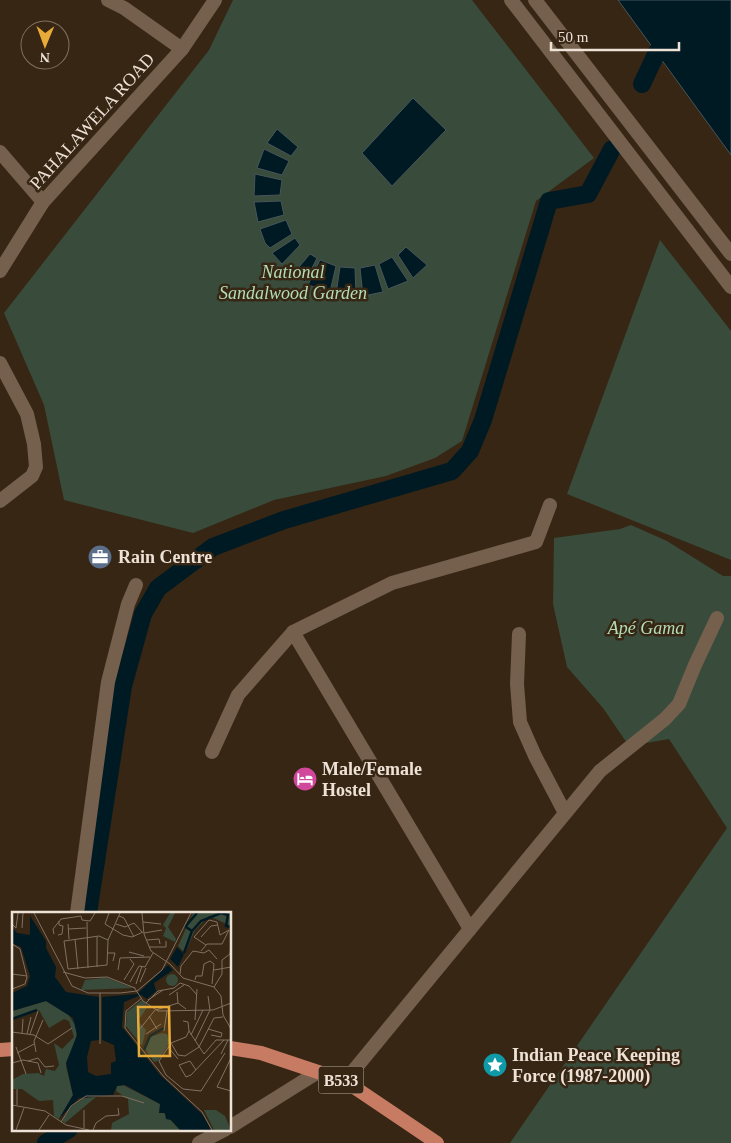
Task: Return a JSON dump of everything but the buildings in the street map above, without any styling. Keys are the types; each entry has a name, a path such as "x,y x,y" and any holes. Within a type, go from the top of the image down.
{"main road":[{"name":"B533","path":"231,1048 261,1053 344,1081 437,1143"}],"street":[{"path":"108,0 124,8 182,49"},
{"name":"PAHALAWELA ROAD","path":"0,271 43,202 182,49 215,0"},
{"path":"511,0 731,287"},
{"path":"535,0 731,254"},
{"path":"0,152 43,202"},
{"path":"0,363 27,414 34,444 36,467 32,476 0,501"},
{"path":"212,752 238,695 293,632 392,583 536,542 550,505"},
{"path":"77,912 108,682 128,604 136,585"},
{"path":"344,1081 600,771 665,719 679,704 717,618"},
{"path":"293,632 470,929"},
{"path":"519,634 517,684 520,722 535,756 565,813"},
{"path":"231,1125 318,1072"},
{"path":"199,1143 224,1130"}],"green space":[{"name":"National Sandalwood Garden","path":"233,0 472,0 594,158 536,201 462,441 435,458 386,476 274,500 193,533 64,500 44,405 4,313 209,50"},
{"path":"660,240 731,331 731,560 567,494"},
{"name":"Apé Gama","path":"631,525 667,541 723,576 731,576 731,1143 510,1143 727,828 669,739 629,746 603,708 567,667 553,604 554,538 620,529"}],"water":[{"path":"618,0 731,0 731,155"},
{"path":"413,98 446,130 392,186 362,153"},
{"path":"277,129 298,147 291,156 267,143"},
{"path":"264,149 289,161 282,175 257,168"},
{"path":"255,174 282,180 280,195 254,196"},
{"path":"281,201 284,215 258,222 254,202"},
{"path":"286,220 292,234 270,248 265,243 260,229"},
{"path":"295,238 300,245 282,264 272,253"},
{"path":"406,247 427,265 413,278 398,255"},
{"path":"310,254 317,258 305,282 293,274"},
{"path":"392,257 408,281 388,289 379,264"},
{"path":"320,260 336,266 330,292 308,285"},
{"path":"375,265 383,292 363,296 360,268"},
{"path":"340,267 355,268 356,295 336,294"}],"waterway":[{"path":"642,84 657,52"},
{"path":"88,912 123,686 143,614 158,588 213,547 284,520 452,471 470,451 483,420 549,201 588,194 612,149"},
{"path":"46,1143 67,1130"}],"place":[{"name":"Rain Centre","path":"100,557"},
{"name":"Male/Female Hostel","path":"305,779"},
{"name":"Indian Peace Keeping Force (1987-2000)","path":"495,1065"}]}
